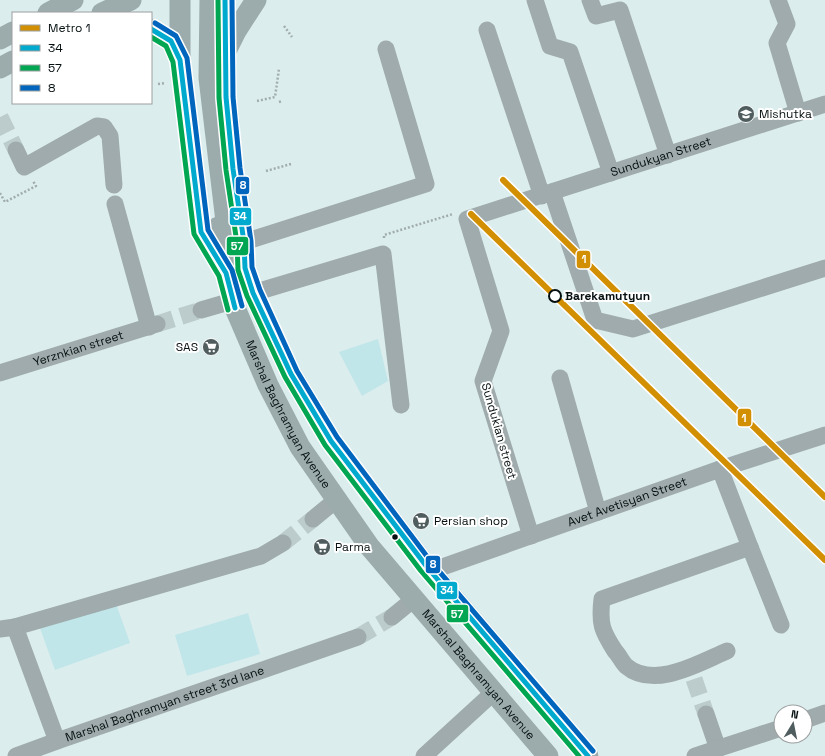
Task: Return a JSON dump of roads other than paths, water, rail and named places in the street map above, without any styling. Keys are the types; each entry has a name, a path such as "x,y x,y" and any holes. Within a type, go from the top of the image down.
{"main road":[{"path":"50,12 73,0"},
{"path":"107,12 131,0"},
{"path":"180,0 180,60 201,232 236,270"},
{"name":"Marshal Baghramyan Avenue","path":"198,0 200,80 223,230 236,270 253,293 291,374 331,441 431,571 588,756"},
{"name":"Marshal Baghramyan Avenue","path":"210,0 209,78 223,230"},
{"path":"225,0 226,97 233,169 244,242 236,270"},
{"path":"226,53 236,31 256,0"},
{"path":"152,30 171,41 180,60"},
{"path":"0,39 12,33"},
{"path":"180,60 187,50 199,43 219,46 226,53"},
{"path":"0,68 12,62"},
{"name":"Marshal Baghramyan Avenue","path":"236,270 232,301 268,384 300,447 369,546 548,756"}],"street":[{"path":"535,0 550,46 570,52 611,173"},
{"path":"590,0 596,16 620,10 668,155"},
{"path":"778,0 787,24 777,43 798,113"},
{"path":"487,30 595,320 633,329 825,268"},
{"path":"244,242 426,184 386,49"},
{"name":"Sundukyan Street","path":"547,194 825,104"},
{"path":"16,150 24,167 97,126 104,127 110,136 114,185"},
{"name":"Sundukian street","path":"531,536 483,381 501,331 467,219 547,194"},
{"name":"Yerznkian street","path":"0,373 153,325 116,204"},
{"path":"253,293 383,254 401,405"},
{"path":"200,310 232,301"},
{"path":"560,378 598,512"},
{"name":"Avet Avetisyan Street","path":"431,571 720,469 825,435"},
{"path":"720,469 781,625"},
{"path":"313,519 336,500"},
{"name":"Marshal Baghramyan street 3rd lane","path":"283,543 261,556 8,628 57,741 358,637"},
{"path":"727,651 691,673 645,675 626,666 603,632 600,613 602,599 750,547"},
{"path":"392,616 414,599"},
{"path":"424,756 494,692"},
{"path":"813,717 825,713"},
{"path":"706,714 718,748"},
{"path":"695,756 718,748 737,750 773,732"},
{"path":"16,756 57,741"}],"tunnel":[{"path":"0,117 16,150"},
{"path":"157,324 201,310"},
{"path":"283,543 313,519"},
{"path":"358,637 392,617"},
{"path":"694,679 706,714"}],"metro line":[{"name":"1","path":"503,180 825,497"},
{"name":"1","path":"471,214 825,560"}],"place":[{"name":"Mishutka","path":"746,114"},
{"name":"Barekamutyun","path":"555,296"},
{"name":"SAS","path":"211,347"},
{"name":"Persian shop","path":"421,521"},
{"name":"Parma","path":"322,547"}]}
